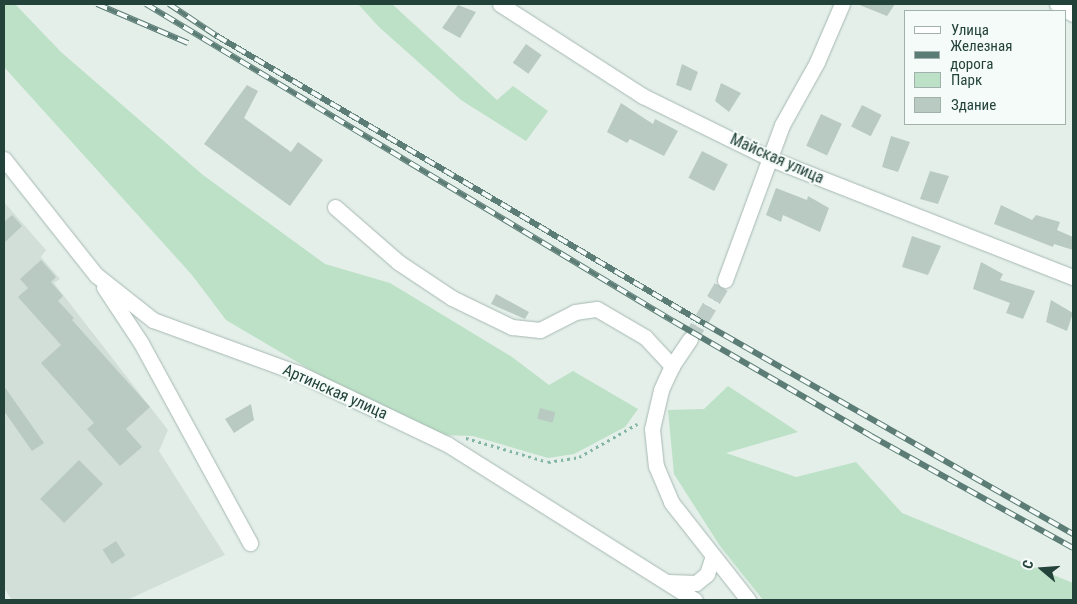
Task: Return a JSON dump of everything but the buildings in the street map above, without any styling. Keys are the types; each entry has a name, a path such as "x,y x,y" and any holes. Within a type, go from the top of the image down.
{"street":[{"name":"Майская улица","path":"500,4 643,96 769,158 1073,277"},
{"path":"725,280 782,125 817,62 840,5"},
{"name":"Артинская улица","path":"4,159 96,275 153,320 298,373 450,446 695,600"},
{"path":"335,207 398,262 452,298 512,327 540,330 575,312 596,309 645,337 672,366"},
{"path":"96,275 141,343 250,543"},
{"path":"690,339 672,366 657,410 652,429 656,466 671,502 748,600"},
{"path":"666,582 696,583 707,574 713,556"}],"path":[{"path":"450,446 459,438 474,438 548,462 579,457 632,429 657,410"}],"shaded area":[{"path":"4,202 46,250 41,257 60,279 54,283 168,430 159,451 225,555 127,600 12,600 4,588"}],"green space":[{"path":"4,4 15,4 61,52 203,175 325,264 390,283 512,357 549,385 573,371 638,409 625,427 574,454 548,458 473,436 441,435 326,379 226,320 192,275 4,67"},
{"path":"358,4 392,4 497,100 513,86 548,111 526,141 461,100 379,27"},
{"path":"728,386 798,432 726,453 796,477 856,462 902,513 1073,583 1073,600 763,600 720,546 674,474 668,410 704,409"}],"tunnel":[{"path":"690,339 725,280"}],"railway":[{"path":"97,4 188,43"},
{"path":"146,4 673,321 871,436 1073,548"},
{"path":"169,4 217,36 705,324 1073,534"}]}
